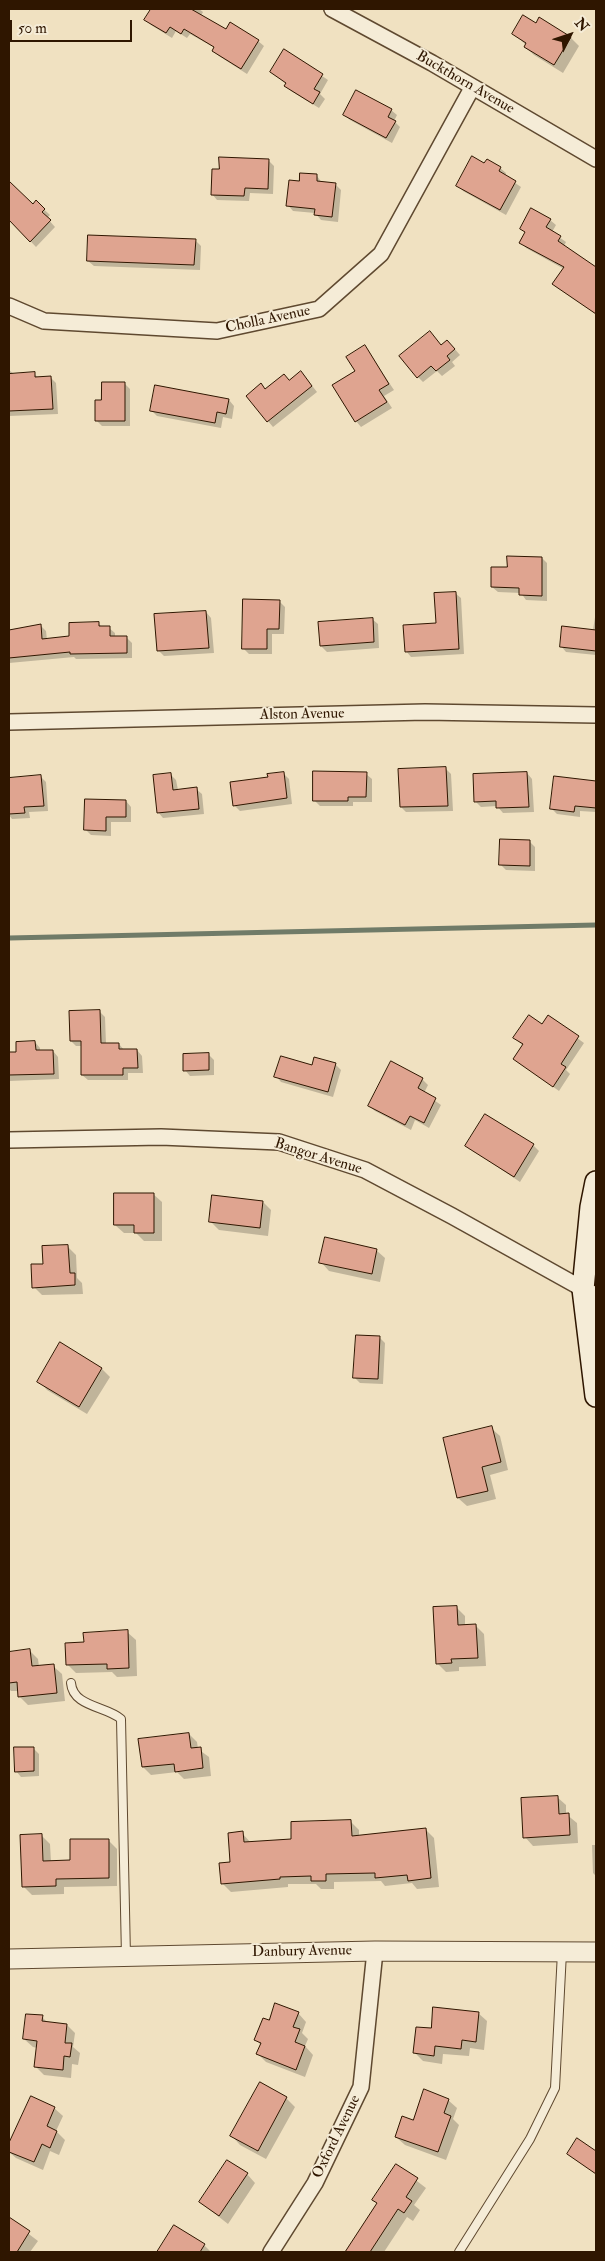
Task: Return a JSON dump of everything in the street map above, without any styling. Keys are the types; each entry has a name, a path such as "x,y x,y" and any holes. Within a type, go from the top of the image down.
{"main road":[{"path":"596,1182 591,1207 590,1292 596,1396"}],"street":[{"name":"Buckthorn Avenue","path":"332,9 596,159"},
{"name":"Cholla Avenue","path":"9,306 44,321 218,331 319,309 381,254 472,88"},
{"name":"Alston Avenue","path":"9,722 425,712 596,715"},
{"name":"Bangor Avenue","path":"9,1140 161,1137 279,1142 364,1170 590,1292"},
{"name":"Danbury Avenue","path":"9,1959 375,1950 596,1952"},
{"name":"Oxford Avenue","path":"271,2252 315,2183 361,2087 375,1950"}],"lane":[{"path":"71,1683 72,1692 79,1700 108,1711 121,1719 126,1956"},
{"path":"459,2252 530,2139 556,2088 562,1952"}],"building":[{"path":"151,9 191,9 226,29 230,22 259,40 241,69 212,51 214,47 184,29 181,34 170,27 166,33 144,20"},
{"path":"523,15 536,23 539,17 571,37 554,65 524,47 526,43 512,34"},
{"path":"284,49 323,74 314,89 320,92 313,104 284,86 286,83 270,72"},
{"path":"356,90 392,109 388,117 396,121 386,138 343,115"},
{"path":"472,156 484,163 487,159 501,167 499,171 516,181 500,210 456,186"},
{"path":"219,157 269,159 268,189 245,188 244,196 211,195 212,169 219,169"},
{"path":"300,173 317,174 317,181 336,183 332,217 314,215 315,209 286,206 289,180 299,181"},
{"path":"9,181 33,204 36,200 45,209 42,212 51,220 30,242 9,220"},
{"path":"531,208 551,219 546,227 561,236 558,241 596,267 596,314 552,284 564,267 519,243 525,232 520,229"},
{"path":"88,235 196,239 194,265 87,261"},
{"path":"430,331 441,345 447,340 455,349 447,356 450,360 436,371 431,366 417,378 399,356"},
{"path":"365,345 389,384 379,390 387,402 355,422 332,385 355,371 346,357"},
{"path":"301,371 312,386 267,422 246,396 261,383 265,389 284,374 289,380"},
{"path":"35,372 35,377 51,376 53,409 9,411 9,374"},
{"path":"102,382 125,382 125,421 95,421 95,400 101,400"},
{"path":"155,385 229,399 226,414 217,412 215,423 150,411"},
{"path":"507,556 542,557 542,596 519,595 519,588 491,587 491,567 507,567"},
{"path":"456,592 459,649 405,652 403,625 436,623 434,593"},
{"path":"243,599 280,600 279,629 267,629 267,649 242,649"},
{"path":"206,611 209,648 157,651 154,614"},
{"path":"373,618 374,642 320,646 318,622"},
{"path":"99,622 99,626 110,626 110,636 127,636 127,653 70,654 70,652 9,658 9,630 41,624 42,639 69,636 69,623"},
{"path":"562,626 596,630 596,651 560,647"},
{"path":"446,767 448,806 400,807 398,769"},
{"path":"313,771 367,772 366,797 348,797 348,801 313,801"},
{"path":"284,772 287,798 233,806 230,782 268,777 267,774"},
{"path":"527,772 529,807 496,808 496,801 474,802 473,774"},
{"path":"171,773 173,790 197,787 199,809 157,813 153,775"},
{"path":"41,775 44,806 24,807 25,813 9,814 9,778"},
{"path":"554,776 596,781 596,808 575,806 574,812 550,809"},
{"path":"85,799 126,800 126,817 106,817 106,831 84,830"},
{"path":"500,839 530,840 530,866 499,865"},
{"path":"100,1010 101,1043 119,1043 119,1049 137,1049 138,1068 123,1068 123,1075 81,1075 81,1041 70,1041 69,1011"},
{"path":"529,1015 542,1024 548,1015 579,1036 561,1064 566,1067 553,1087 513,1059 523,1044 513,1038"},
{"path":"35,1041 36,1050 53,1050 54,1074 9,1075 9,1052 16,1052 16,1042"},
{"path":"209,1053 209,1070 183,1071 183,1054"},
{"path":"281,1056 312,1065 314,1057 336,1063 328,1092 274,1077"},
{"path":"391,1061 423,1078 418,1088 436,1098 424,1123 410,1116 405,1125 368,1106"},
{"path":"485,1114 534,1144 514,1177 465,1146"},
{"path":"114,1193 154,1193 154,1233 134,1233 134,1225 114,1225"},
{"path":"212,1195 263,1201 260,1228 209,1222"},
{"path":"325,1237 377,1249 372,1274 319,1263"},
{"path":"68,1245 70,1273 75,1273 75,1285 32,1288 31,1264 43,1264 42,1246"},
{"path":"356,1335 380,1336 378,1379 353,1378"},
{"path":"60,1342 102,1368 79,1407 37,1382"},
{"path":"492,1426 501,1462 482,1467 488,1491 457,1498 443,1438"},
{"path":"457,1606 458,1625 476,1624 478,1658 451,1659 452,1663 436,1664 433,1607"},
{"path":"128,1630 129,1668 107,1669 107,1664 66,1665 65,1643 84,1642 83,1633"},
{"path":"30,1649 32,1666 54,1664 57,1693 18,1697 17,1682 9,1683 9,1652"},
{"path":"189,1733 191,1748 201,1747 203,1768 175,1772 174,1764 142,1767 138,1739"},
{"path":"14,1747 34,1747 34,1771 15,1772"},
{"path":"558,1796 559,1814 569,1813 570,1835 523,1838 521,1798"},
{"path":"351,1820 352,1836 426,1828 431,1878 408,1881 407,1875 375,1878 375,1873 326,1874 326,1881 311,1881 311,1876 280,1877 280,1879 221,1884 219,1863 230,1862 228,1833 243,1831 244,1842 291,1839 291,1822"},
{"path":"42,1834 43,1861 70,1860 70,1839 109,1839 109,1878 56,1879 56,1886 22,1887 20,1835"},
{"path":"275,2003 299,2012 293,2027 300,2029 295,2042 305,2046 296,2070 256,2054 261,2043 254,2040 263,2018 269,2020"},
{"path":"433,2007 479,2012 476,2042 462,2040 461,2049 435,2046 434,2056 413,2053 416,2027 431,2028"},
{"path":"26,2014 43,2015 42,2021 67,2024 65,2043 72,2043 70,2057 64,2056 63,2070 34,2067 37,2041 23,2039"},
{"path":"260,2082 287,2097 258,2151 230,2136"},
{"path":"424,2089 449,2099 444,2113 451,2116 438,2152 395,2137 402,2116 413,2120"},
{"path":"31,2096 55,2107 47,2126 57,2131 50,2148 42,2144 34,2162 9,2152 9,2143"},
{"path":"577,2138 596,2151 596,2174 567,2154"},
{"path":"227,2160 248,2173 219,2216 199,2202"},
{"path":"396,2164 418,2178 406,2197 412,2201 404,2213 398,2209 370,2252 345,2252 377,2203 372,2200"},
{"path":"9,2217 30,2231 17,2252 9,2252"},
{"path":"174,2225 205,2244 200,2252 157,2252"}],"waterway":[{"path":"9,938 596,925"}]}
